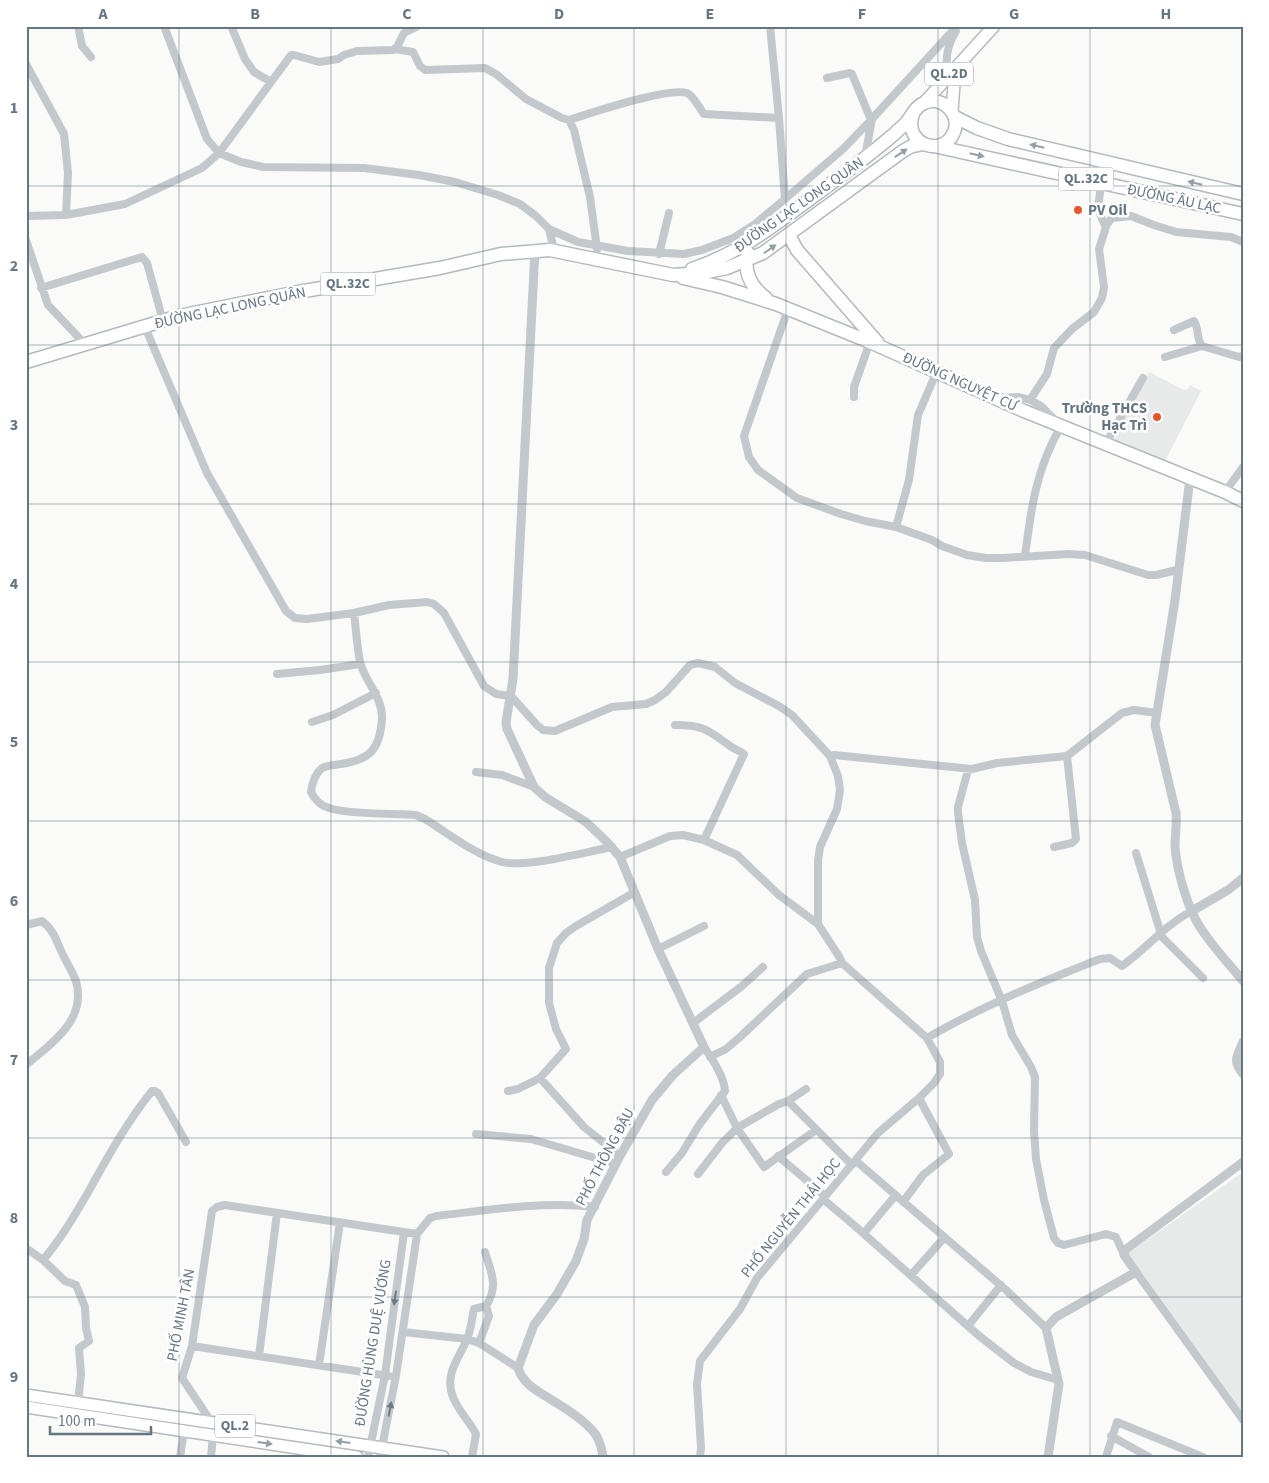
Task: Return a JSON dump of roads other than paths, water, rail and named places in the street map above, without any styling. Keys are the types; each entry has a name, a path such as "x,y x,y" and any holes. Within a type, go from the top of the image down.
{"highway":[{"path":"932,101 938,102 944,104 953,114 955,130 950,138 942,144 926,145 917,140 912,131 911,121 912,114 922,104 932,101"},
{"name":"ĐƯỜNG LẠC LONG QUÂN","path":"673,276 727,255 763,233 864,159 892,136 912,114"},
{"name":"ĐƯỜNG ÂU LẠC","path":"953,114 977,128 1008,139 1243,194"},
{"name":"ĐƯỜNG ÂU LẠC","path":"926,145 958,150 1243,214"},
{"name":"ĐƯỜNG LẠC LONG QUÂN","path":"26,362 179,316 440,268 501,254 535,250 597,252 673,276 714,271 747,261 763,253 903,151 912,146 926,145"},
{"path":"763,233 752,245 747,261 748,274 752,285 758,292 782,306"},
{"path":"789,235 797,250 871,339"},
{"name":"ĐƯỜNG NGUYỆT CƯ","path":"673,276 722,287 782,306 871,339 883,348 996,398 1243,501"}],"main road":[{"name":"QL.2D","path":"922,104 994,26"},
{"name":"QL.2D","path":"953,114 954,84 975,46"},
{"name":"QL.2","path":"26,1395 212,1423 375,1452 443,1457"},
{"name":"QL.2","path":"26,1407 184,1431 310,1453 357,1457"}],"street":[{"path":"78,26 82,46 91,57"},
{"path":"174,26 165,28 207,139 219,153 241,162 263,167 364,168 455,182 498,194 520,204 549,229 597,252 659,254 684,254 721,243 755,224 843,149 958,26"},
{"path":"231,26 249,65 254,72 271,82"},
{"path":"395,49 404,33 418,26"},
{"path":"770,26 779,118 784,199"},
{"path":"948,74 946,56 948,46 958,26"},
{"path":"26,216 66,215 125,204 202,168 219,153 290,55 319,62 338,59 357,51 395,49 413,52 420,66 425,70 485,68 496,74 526,98 569,120 620,104 670,93 686,93 691,96 704,114 779,118"},
{"path":"26,64 64,134 68,173 66,215"},
{"path":"827,78 852,74 872,120 864,159"},
{"path":"569,120 574,130 590,197 597,252"},
{"path":"1102,183 1098,207 1099,215 1106,227"},
{"path":"659,254 669,213"},
{"path":"1030,400 1047,374 1054,348 1072,329 1094,312 1102,298 1104,287 1100,250 1106,227 1112,218 1128,215 1176,232 1231,237 1243,242"},
{"path":"549,229 554,250"},
{"path":"26,240 41,288 50,308 85,344"},
{"path":"534,787 507,729 506,722 511,696 535,250"},
{"path":"41,288 142,258 147,263 163,321"},
{"path":"782,306 744,432 744,443 750,460 758,470 797,498 865,521 896,527 967,555 986,558 1085,555 1148,575 1177,570"},
{"path":"1174,330 1195,321 1197,338 1202,346"},
{"path":"144,326 207,473 286,611 295,618 307,619 389,605 427,602 434,604 444,613 484,686 496,694 511,696 540,728 552,732 612,707 646,704 655,700 666,692 690,665 698,663 715,667 735,683 779,706 792,716 830,756 838,776 840,790 837,810 820,848 818,861 818,924"},
{"path":"854,397 854,387 871,339"},
{"path":"1165,356 1202,346 1239,357 1243,356"},
{"path":"896,527 909,480 918,415 937,371"},
{"path":"1105,445 1143,378"},
{"path":"996,398 1019,397 1030,400 1041,406 1061,426 1053,440 1036,485 1025,556"},
{"path":"1225,492 1243,467"},
{"path":"1190,478 1177,570 1175,600 1155,725 1177,824 1175,846 1182,881 1192,911 1201,929 1243,981"},
{"path":"354,612 360,664 376,693 382,718 377,744 372,754 356,762 324,767 314,778 310,792 315,799 324,806 348,811 416,815 486,855 510,863 542,860 612,847"},
{"path":"277,674 360,664"},
{"path":"312,722 333,715 376,693"},
{"path":"830,756 968,770 997,763 1067,756 1122,713 1134,710 1156,713"},
{"path":"675,725 691,725 701,728 720,737 744,754 704,840"},
{"path":"1054,847 1072,844 1076,839 1067,756"},
{"path":"968,770 958,806 962,843 975,900 977,937 1002,1001 1014,1039 1029,1063 1035,1077 1034,1131 1036,1159 1054,1238 1058,1243 1064,1244 1106,1234 1116,1237 1124,1255 1243,1420"},
{"path":"476,772 502,775 534,787 545,797 586,822 620,857 658,949 725,1087 722,1096 699,1125 682,1153 666,1172"},
{"path":"620,857 670,836 683,835 704,840 737,855 779,895 818,924 842,963 927,1038 1002,1001 1100,959 1110,958 1122,966 1177,920 1228,890 1243,878"},
{"path":"1136,853 1161,934 1203,978"},
{"path":"508,1091 518,1089 540,1078 566,1049 556,1029 549,1003 549,968 557,942 571,929 635,892"},
{"path":"26,925 42,921 55,934 62,953 76,980 78,997 76,1010 70,1024 26,1065"},
{"path":"658,949 704,926"},
{"path":"710,1057 740,1037 807,974 842,963"},
{"path":"693,1023 742,986 763,967"},
{"name":"PHỐ NGUYỄN THÁI HỌC","path":"700,1457 697,1384 700,1362 740,1309 757,1278 824,1198 888,1124 934,1084 940,1074 940,1062 927,1038"},
{"path":"1243,1042 1236,1061 1243,1074"},
{"name":"PHỐ THÔNG ĐẬU","path":"518,1368 534,1325 557,1294 576,1261 584,1239 586,1220 595,1207 618,1160 657,1092 704,1047"},
{"path":"540,1078 584,1127 618,1160"},
{"path":"698,1174 722,1143 737,1128 779,1104 788,1101 806,1089"},
{"path":"43,1260 68,1226 128,1125 152,1091 158,1093 186,1142"},
{"path":"722,1096 737,1128 764,1167 816,1130"},
{"path":"903,1202 923,1175 949,1154 919,1098"},
{"path":"788,1101 816,1130 1001,1285 1046,1328 1058,1380 1048,1457"},
{"path":"476,1134 531,1139 618,1160"},
{"path":"778,1156 968,1326 1021,1368 1058,1380"},
{"path":"1124,1255 1125,1250 1243,1162"},
{"path":"864,1234 895,1196"},
{"path":"259,1356 277,1213 417,1234 430,1218 436,1216 522,1206 579,1205 595,1207"},
{"name":"PHỐ MINH TÂN","path":"212,1423 182,1378 192,1346 212,1211 218,1207 225,1206 277,1213"},
{"path":"319,1365 340,1222"},
{"name":"ĐƯỜNG HÙNG DUỆ VƯƠNG","path":"375,1452 404,1232"},
{"name":"ĐƯỜNG HÙNG DUỆ VƯƠNG","path":"375,1452 396,1376 417,1234"},
{"path":"911,1275 944,1238"},
{"path":"26,1248 43,1260 66,1281 76,1285 85,1307 89,1341 79,1348 78,1402"},
{"path":"472,1457 476,1434 456,1404 450,1388 453,1367 467,1339 474,1309 486,1306 491,1298 494,1282 485,1252"},
{"path":"1046,1328 1056,1317 1136,1272"},
{"path":"968,1326 1001,1285"},
{"path":"479,1343 489,1316 486,1306"},
{"path":"403,1332 467,1339 479,1343 518,1368 522,1378 529,1386 564,1408 588,1427 598,1440 604,1457"},
{"path":"192,1346 396,1376"},
{"path":"1106,1457 1111,1436 1117,1422 1203,1457"},
{"path":"180,1457 184,1431"},
{"path":"211,1457 214,1436"},
{"path":"1111,1436 1150,1457"}],"place":[{"name":"PV Oil","path":"1078,210"},
{"name":"Trường THCS Hạc Trì","path":"1157,417"}]}
